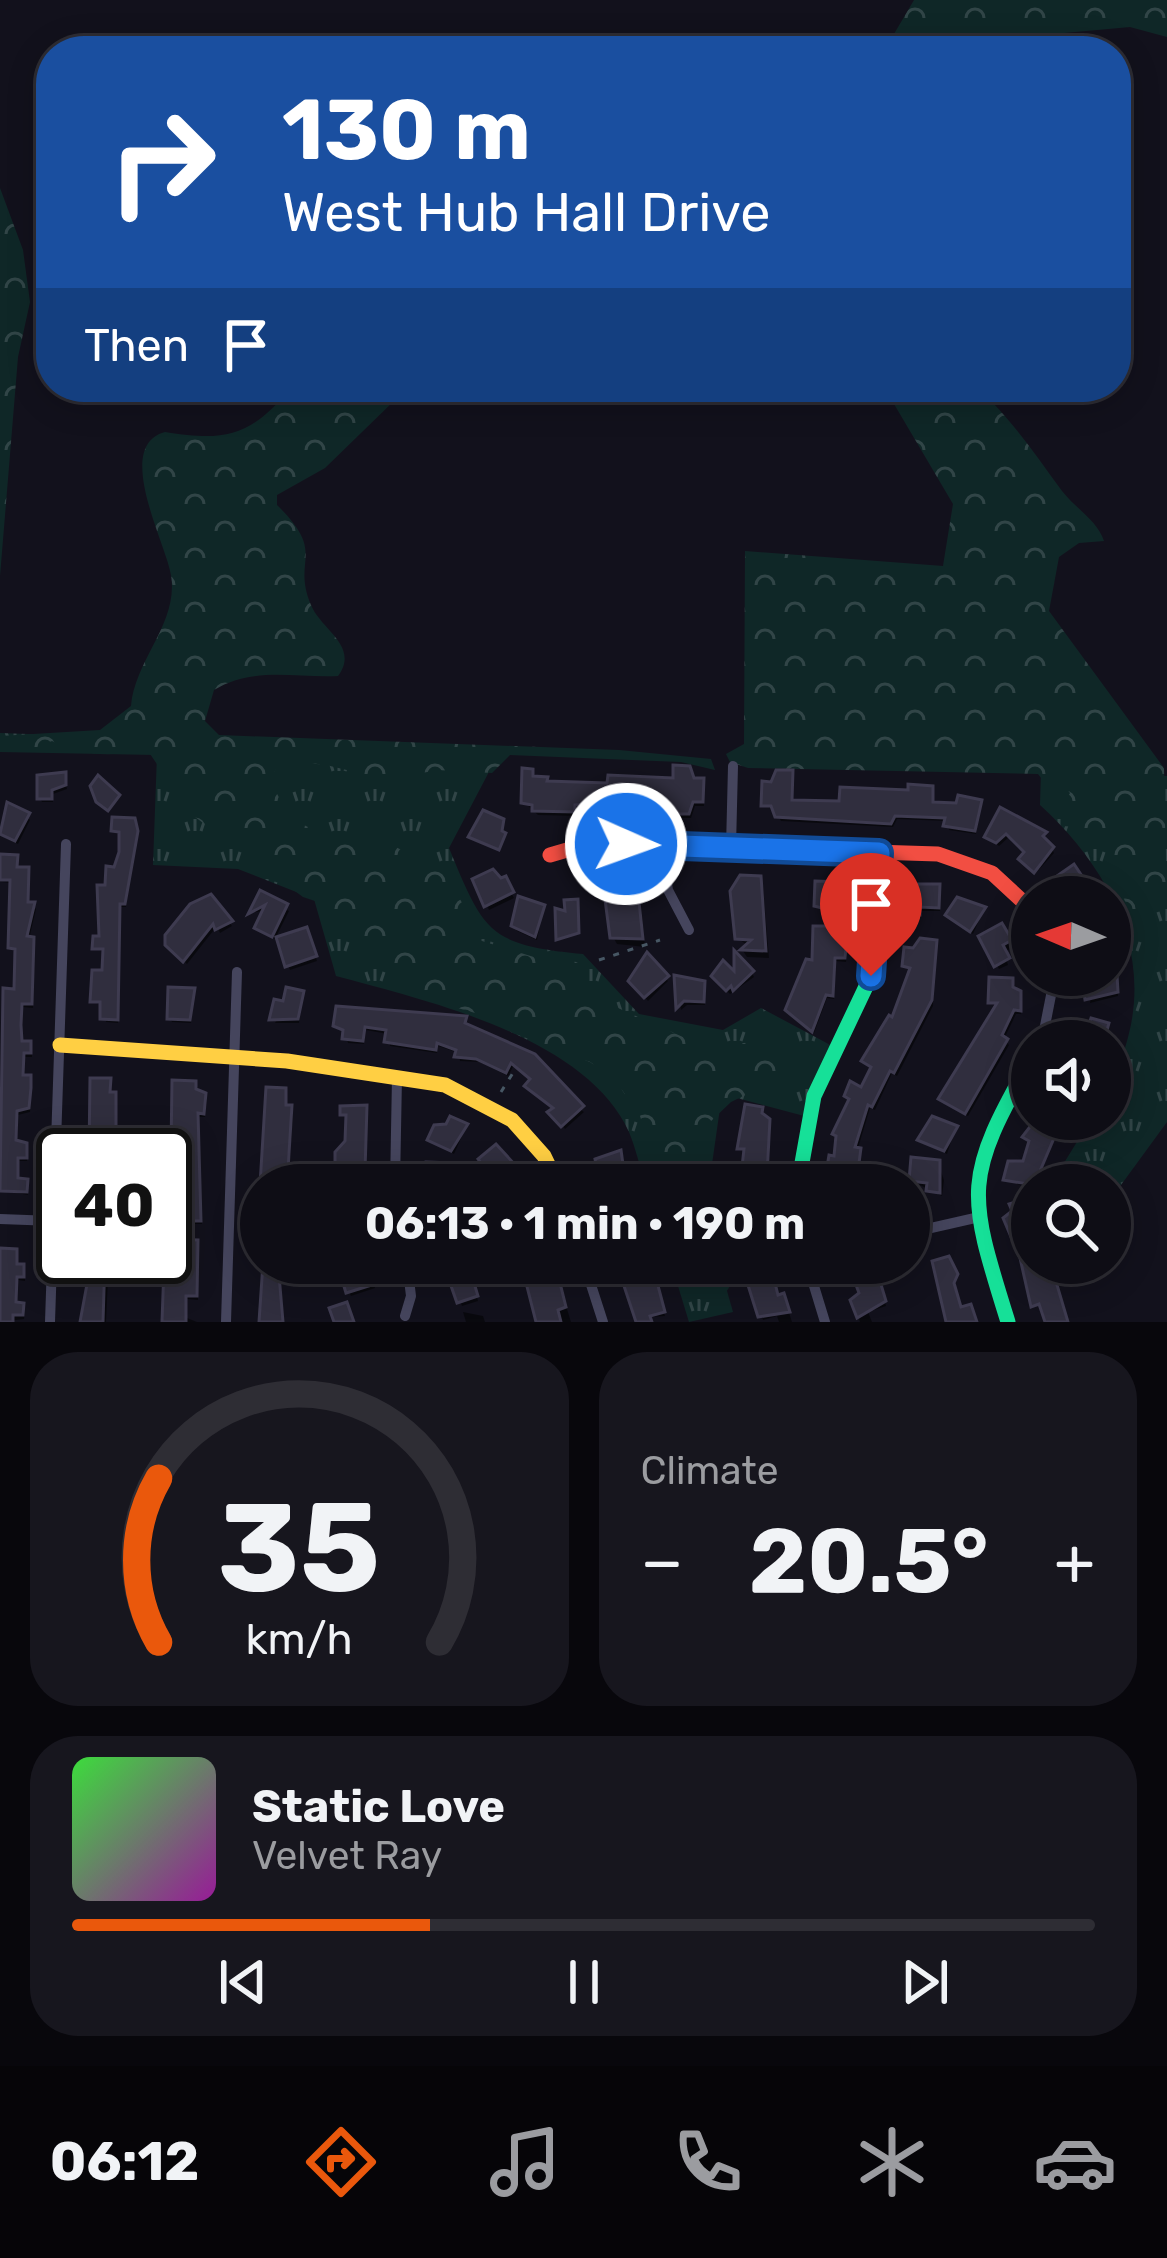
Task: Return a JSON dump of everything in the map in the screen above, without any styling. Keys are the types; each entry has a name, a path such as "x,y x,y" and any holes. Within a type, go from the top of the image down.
{"street":[{"path":"731,848 733,766"},
{"path":"550,855 591,843 879,853 967,861 992,873 1011,890"},
{"path":"57,1128 66,844"},
{"path":"661,845 668,890 689,930"},
{"path":"800,1164 817,1088 871,976 879,853"},
{"path":"226,1322 236,972"},
{"path":"60,1045 234,1052 467,1092 494,1106 547,1164"},
{"path":"395,1164 397,1077"},
{"path":"1008,1322 975,1217 972,1180 980,1150 1011,1095"},
{"path":"930,1228 975,1217"},
{"path":"0,1219 36,1220"},
{"path":"50,1322 51,1284"},
{"path":"405,1316 410,1284"},
{"path":"591,1284 603,1322"},
{"path":"813,1284 825,1322"}],"path":[{"path":"599,960 660,940"},
{"path":"500,1093 516,1069"}],"green space":[{"path":"914,0 1167,0 1167,37 1130,27 1048,36 893,36"},
{"path":"0,188 23,250 30,302 18,357 0,576"},
{"path":"278,402 393,402 325,468 277,495 277,505 305,546 304,577 311,605 342,647 344,665 338,676 259,676 214,690 205,721 219,735 619,750 711,759 715,770 681,762 510,755 492,773 437,770 388,780 299,762 276,769 271,779 290,814 314,830 388,843 441,866 465,908 459,918 466,936 553,963 568,959 581,964 590,985 618,1008 703,1046 771,1041 800,1052 798,1069 731,1102 710,1122 707,1164 655,1164 640,1116 615,1080 590,1062 513,1033 489,1017 430,1000 330,906 303,897 191,814 146,748 99,754 52,741 31,750 0,748 0,736 100,730 131,706 172,592 147,497 143,456 150,441 165,432 222,435 264,416"},
{"path":"893,402 992,402 1101,534 1104,541 1079,543 1059,557 1049,611 1164,768 1167,906 1143,917 1131,915 1131,876 1114,876 1107,860 1106,837 1099,831 1092,843 1080,838 1076,827 1062,826 1062,808 1070,793 1062,783 1046,784 1038,774 748,768 730,762 726,754 744,744 745,551 943,566 953,504"},
{"path":"0,733 492,751 491,768 449,848 471,899 494,930 527,946 583,954 639,1014 723,1030 761,1008 836,1048 808,1117 722,1094 712,1164 639,1164 629,1132 608,1099 542,1047 458,1011 336,976 314,899 238,869 153,865 157,755 0,752"},
{"path":"1041,772 1167,776 1167,1122 1131,1171 1131,1164 1064,1164 1078,1140 1131,1140 1131,876 1100,876 1040,805"},
{"path":"677,1284 725,1284 733,1312 689,1322"},
{"path":"686,1284 731,1284 715,1301 707,1302"}],"building":[{"path":"673,765 690,766 694,778 704,778 703,802 693,802 689,814 644,814 644,804 623,803 623,813 609,812 610,803 575,805 575,812 532,811 532,805 521,803 522,768 533,769 533,776 548,777 547,781 607,783 608,775 673,778"},
{"path":"776,770 793,770 792,800 839,801 840,787 908,790 908,784 933,786 933,802 956,803 958,795 982,800 975,831 943,826 945,818 895,816 891,824 775,817 771,806 761,806 762,781 771,782"},
{"path":"66,772 66,785 52,790 52,799 37,799 37,775"},
{"path":"98,775 120,795 108,811 96,802 90,786"},
{"path":"7,802 30,813 15,841 0,834"},
{"path":"1000,807 1047,832 1043,836 1054,847 1034,873 1018,859 1024,852 1006,834 996,843 984,837"},
{"path":"483,810 504,819 502,831 506,833 499,850 468,837"},
{"path":"112,817 135,818 138,831 125,904 120,904 118,1020 100,1019 100,1002 90,1002 92,970 102,970 103,949 92,949 93,936 99,936 97,885 105,885 106,866 114,867 119,852 119,832 111,831"},
{"path":"0,854 18,855 17,867 29,867 28,902 35,902 27,936 34,937 32,1004 22,1004 21,1025 22,1041 31,1041 31,1053 24,1053 23,1075 31,1075 31,1088 29,1108 17,1111 16,1140 27,1143 27,1158 18,1158 18,1178 28,1179 27,1192 0,1191 3,988 14,989 15,949 8,948 10,880 0,880"},
{"path":"1074,864 1082,876 1057,876"},
{"path":"493,869 501,878 506,876 514,892 484,907 472,879"},
{"path":"623,873 625,885 637,883 643,939 610,938 602,876"},
{"path":"740,875 761,876 766,951 740,950 751,940 735,939 730,891"},
{"path":"815,881 841,882 844,895 849,895 847,914 814,906"},
{"path":"916,884 940,884 939,908 920,907 920,915 906,915 905,895 916,891"},
{"path":"260,890 288,904 272,937 254,928 265,905 248,914"},
{"path":"211,894 233,921 215,930 213,924 183,962 165,945 165,935 190,904"},
{"path":"518,896 545,905 535,937 511,926"},
{"path":"957,897 986,907 970,932 945,915"},
{"path":"578,899 579,933 556,940 555,908 565,911 564,900"},
{"path":"1002,923 1011,938 1003,945 1010,958 994,967 978,936"},
{"path":"813,926 837,926 837,933 847,938 845,958 835,958 833,996 826,995 812,1032 785,1010 806,959 812,960"},
{"path":"307,927 317,956 285,967 276,937"},
{"path":"920,938 937,940 932,1000 894,1073 890,1071 872,1107 868,1105 855,1147 861,1148 859,1164 828,1164 829,1155 834,1156 836,1136 832,1134 849,1099 844,1096 850,1081 861,1087 871,1067 861,1061 889,1015 892,1017 910,968 902,966 904,947 913,948"},
{"path":"734,950 754,971 733,991 731,986 726,991 711,976 723,960 734,971"},
{"path":"647,952 669,976 644,998 628,981"},
{"path":"674,975 705,981 704,1002 684,1001 676,1009"},
{"path":"989,977 1011,978 1011,996 1021,996 1021,1011 1014,1010 1002,1035 1008,1039 965,1114 938,1099 997,1003 988,1003"},
{"path":"168,987 195,988 190,1020 167,1019"},
{"path":"286,987 304,991 298,1019 269,1020 274,999 283,1001"},
{"path":"336,1006 467,1016 465,1023 535,1054 584,1106 561,1127 547,1112 553,1108 524,1086 530,1079 511,1063 506,1073 476,1059 454,1057 456,1050 437,1043 436,1050 384,1042 386,1030 365,1027 363,1041 342,1039 343,1030 333,1026"},
{"path":"90,1078 111,1078 116,1128 89,1128"},
{"path":"172,1080 196,1081 196,1089 206,1093 204,1114 198,1113 201,1221 192,1221 192,1128 171,1128"},
{"path":"266,1087 286,1088 286,1105 292,1105 288,1164 261,1164"},
{"path":"745,1104 763,1107 762,1113 770,1119 768,1164 742,1164 744,1149 737,1149"},
{"path":"367,1105 365,1164 335,1164 335,1152 345,1141 346,1115 340,1115 340,1106"},
{"path":"450,1116 468,1124 451,1151 427,1140 434,1125 446,1124"},
{"path":"932,1116 958,1126 944,1151 917,1140"},
{"path":"1053,1140 1043,1164 1011,1164 1011,1181 1003,1180 1008,1161 1023,1161 1029,1141"},
{"path":"496,1144 514,1164 482,1164 478,1159"},
{"path":"621,1150 623,1164 596,1164 595,1159"},
{"path":"911,1157 940,1160 940,1193 930,1192 930,1164 910,1164"},
{"path":"1011,1212 1011,1237 1003,1218"},
{"path":"192,1240 198,1240 197,1296 186,1296 186,1322 162,1322 163,1284 192,1284"},
{"path":"0,1248 17,1249 17,1264 24,1264 24,1277 17,1277 16,1302 24,1303 23,1315 13,1315 13,1322 0,1322"},
{"path":"949,1256 958,1274 954,1283 961,1307 971,1304 977,1322 946,1322 932,1261"},
{"path":"87,1284 104,1284 103,1322 80,1322"},
{"path":"262,1284 280,1284 283,1322 259,1322"},
{"path":"343,1284 375,1284 346,1293"},
{"path":"450,1284 474,1284 478,1296 457,1303"},
{"path":"526,1284 560,1284 566,1307 558,1310 561,1322 536,1322"},
{"path":"623,1284 658,1284 665,1312 650,1316 652,1322 636,1322"},
{"path":"748,1284 775,1284 790,1312 758,1317"},
{"path":"881,1284 886,1301 857,1318 850,1300 859,1293 856,1285"},
{"path":"1026,1284 1057,1284 1068,1322 1045,1322 1039,1304 1031,1307"},
{"path":"347,1302 354,1322 334,1322 329,1308"}],"traffic: fast":[{"path":"802,1164 814,1096 871,976 879,852"},
{"path":"1008,1322 985,1242 979,1186 983,1160 1011,1095"}],"traffic: slow":[{"path":"60,1045 287,1061 445,1085 512,1120 548,1164"}],"traffic: jam":[{"path":"550,855 591,843 938,854 992,873 1011,891"}],"route":[{"path":"626,844 879,853 871,976"}]}
